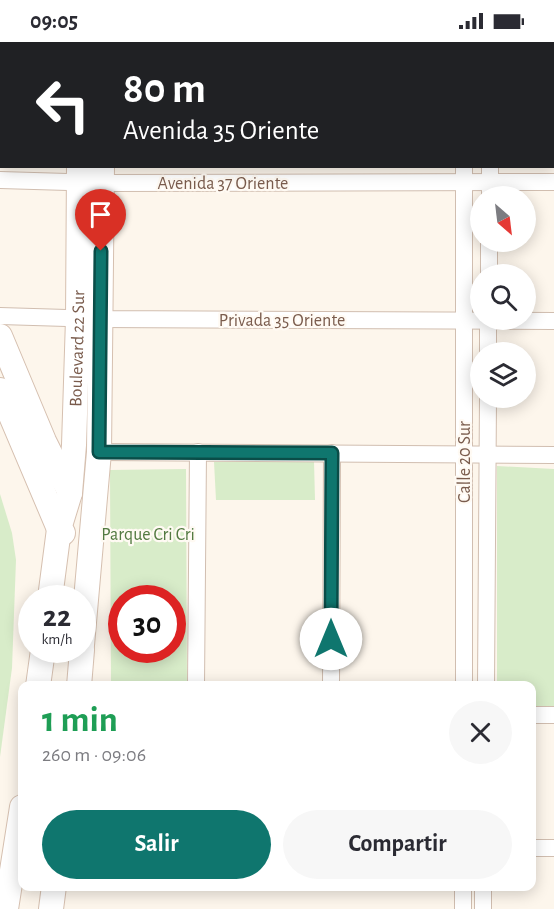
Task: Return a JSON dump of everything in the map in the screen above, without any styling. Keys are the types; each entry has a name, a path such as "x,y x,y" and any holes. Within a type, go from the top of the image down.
{"main road":[{"name":"Boulevard 22 Sur","path":"88,585 99,452 89,319 90,175"},
{"name":"Boulevard 22 Sur","path":"52,585 59,529 70,493 89,319"},
{"path":"0,336 8,398 22,441 59,529 90,561"},
{"path":"22,441 74,445 99,452"},
{"path":"22,441 70,493 93,525"},
{"path":"39,681 41,663"},
{"name":"Boulevard 22 Sur","path":"79,681 81,663"},
{"path":"6,909 18,832"},
{"path":"51,909 53,891"}],"street":[{"name":"Avenida 37 Oriente","path":"0,180 90,175 464,174 490,182 554,183"},
{"name":"Calle 20 Sur","path":"464,174 464,681"},
{"name":"Privada 35 Oriente","path":"0,316 89,319 470,320"},
{"name":"Privada 35 Oriente","path":"536,321 554,321"},
{"name":"Calle 20 Sur","path":"486,681 488,408"},
{"path":"99,452 554,455"},
{"path":"196,681 198,452"},
{"path":"331,681 332,453"},
{"path":"536,715 554,715"},
{"path":"536,848 554,848"},
{"path":"463,891 463,909"},
{"path":"483,891 483,909"}],"green space":[{"path":"314,461 315,500 216,500 214,462"},
{"path":"497,466 554,469 554,706 536,706 536,681 497,681"},
{"name":"Parque Cri Cri","path":"186,469 187,681 111,681 111,663 186,663 186,585 111,585 110,470"},
{"path":"0,494 12,533 16,560 12,668 0,757"}],"route":[{"path":"101,251 99,452 332,453 331,639"}]}
